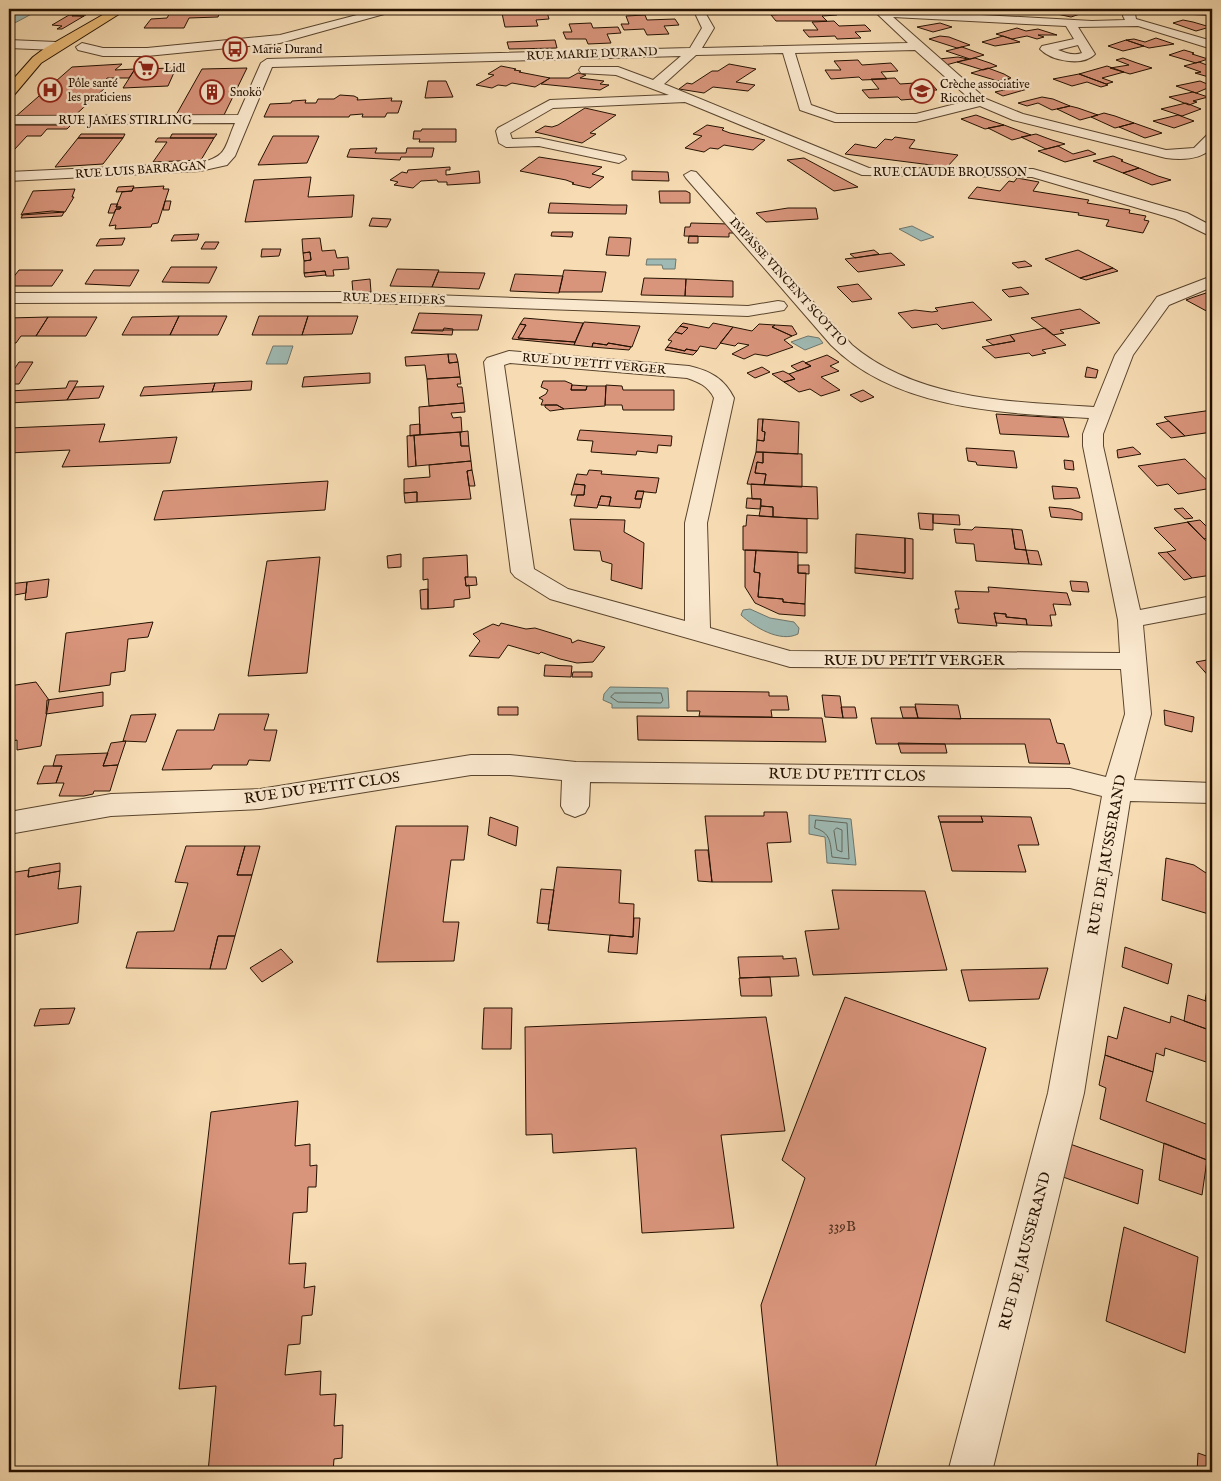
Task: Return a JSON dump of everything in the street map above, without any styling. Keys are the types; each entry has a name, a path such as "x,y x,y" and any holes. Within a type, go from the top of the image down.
{"main road":[{"path":"9,91 37,60 56,46 99,20 117,12"},
{"path":"70,54 95,38 113,20 117,12"},
{"path":"56,46 82,47"},
{"path":"9,91 50,66"}],"street":[{"path":"82,47 103,52 147,52 223,45 300,35 392,9"},
{"path":"656,86 694,51 708,28 698,9"},
{"path":"1130,9 1129,19 1138,23 1212,45"},
{"path":"1153,9 1212,12"},
{"path":"879,11 1070,23 1138,23"},
{"path":"879,11 981,102 1018,117 1166,154 1185,155 1200,152 1205,149 1212,138"},
{"path":"1070,23 1081,41"},
{"path":"10,44 56,46"},
{"name":"RUE MARIE DURAND","path":"267,63 918,46"},
{"path":"788,50 805,107 826,116 836,118 916,118 981,102"},
{"name":"RUE LUIS BARRAGAN","path":"9,177 211,166 222,162 228,156 267,63"},
{"name":"RUE CLAUDE BROUSSON","path":"575,70 612,70 867,172 1034,173 1181,216 1212,232"},
{"path":"619,159 539,142 506,143 503,131 550,104 687,99"},
{"name":"RUE JAMES STIRLING","path":"9,120 242,119"},
{"name":"IMPASSE VINCENT SCOTTO","path":"691,174 833,335 861,362 912,386 966,400 1017,408 1100,413"},
{"name":"RUE DE JAUSSERAND","path":"970,1472 1066,1093 1117,790 1138,714 1130,620 1093,446 1093,434 1124,355 1163,302 1212,281"},
{"name":"RUE DES EIDERS","path":"9,298 346,297 748,311 778,306"},
{"name":"RUE DU PETIT VERGER","path":"698,631 696,523 724,398 720,387 707,377 689,372 509,357 494,362 523,572 559,594 698,631 790,659 1133,661"},
{"path":"1130,620 1212,604"},
{"name":"RUE DU PETIT CLOS","path":"9,822 111,805 260,799 471,765 510,765 576,772 1070,778 1117,790 1212,793"},
{"path":"575,806 576,772"}],"water":[{"path":"9,9 41,9 9,26"},
{"path":"912,226 934,237 921,241 899,229"},
{"path":"647,259 676,259 675,269 663,269 662,265 646,265"},
{"path":"808,336 819,338 823,343 805,350 791,342"},
{"path":"273,346 293,346 287,364 266,364"},
{"path":"750,609 770,618 794,622 799,628 798,634 783,637 760,629 741,615 743,610"},
{"path":"610,687 668,688 669,708 612,708 612,704 603,700 604,694"},
{"path":"809,815 851,819 856,865 827,863 825,837 809,834"}],"building":[{"path":"84,9 96,9 84,16 72,16"},
{"path":"172,9 290,9 220,12 218,17 189,18 184,28 144,28 151,19 167,18"},
{"path":"501,9 546,9 549,19 536,20 538,26 505,27"},
{"path":"781,9 831,9 837,15 822,16 827,21 776,21 771,15 786,14"},
{"path":"1009,9 1001,12 992,10"},
{"path":"1009,9 1037,9 1025,13"},
{"path":"1037,9 1059,9 1080,14 1071,17 1043,11 1036,14 1029,12"},
{"path":"69,15 84,16 62,29 57,29 62,26 52,25"},
{"path":"645,15 647,20 675,19 679,25 664,26 669,34 647,35 644,29 624,30 621,24 629,24 626,16"},
{"path":"1183,20 1210,27 1196,31 1173,23"},
{"path":"834,21 839,26 865,25 871,31 855,32 861,38 837,39 835,36 809,37 803,30 818,30 812,22"},
{"path":"591,23 593,28 618,27 621,33 607,34 611,43 588,44 586,39 566,39 563,32 572,32 569,24"},
{"path":"940,23 952,27 933,32 917,27"},
{"path":"1017,28 1026,31 1038,29 1057,35 1038,35 1044,37 1037,39 1027,36 1012,39 996,34"},
{"path":"940,36 949,37 970,45 957,48 929,39"},
{"path":"1003,36 1020,42 995,46 982,42"},
{"path":"1156,38 1174,44 1149,48 1126,40 1134,39 1145,42"},
{"path":"555,40 557,48 509,49 507,42"},
{"path":"1126,40 1144,46 1123,51 1108,46"},
{"path":"962,47 984,55 970,59 946,51"},
{"path":"1184,50 1208,59 1196,63 1169,55"},
{"path":"958,57 968,59 946,65 939,59"},
{"path":"975,58 997,66 983,70 957,62"},
{"path":"1123,58 1152,68 1130,74 1110,68 1129,65 1116,60"},
{"path":"858,60 862,65 891,63 898,71 881,72 887,79 862,80 859,77 831,79 825,70 841,70 834,61"},
{"path":"1199,62 1212,67 1212,78 1195,73 1201,72 1184,66"},
{"path":"122,64 115,70 135,69 129,78 107,78 97,88 105,88 72,118 14,118 72,67"},
{"path":"729,64 756,69 736,82 755,85 748,91 713,87 704,93 679,89 687,83 692,84 712,71 718,71"},
{"path":"501,66 521,71 519,72 550,78 535,87 512,83 492,88 476,85 494,75 488,74"},
{"path":"1107,66 1124,72 1102,78 1113,82 1106,84 1079,74"},
{"path":"176,68 168,86 123,88 135,69"},
{"name":"Snokö","path":"247,68 224,115 175,117 202,69"},
{"path":"988,68 1011,78 998,81 971,73"},
{"path":"578,73 586,75 580,78 604,81 600,84 609,85 600,90 541,84 550,78 569,78"},
{"path":"1079,74 1108,85 1101,87 1087,82 1072,86 1053,79"},
{"path":"895,78 900,84 930,82 937,90 920,91 927,98 901,100 898,97 869,98 862,90 879,89 871,79"},
{"path":"1006,79 1031,88 1003,96 995,92 1008,89 989,83"},
{"path":"428,81 446,81 453,97 425,98"},
{"path":"1200,81 1212,86 1196,93 1176,86"},
{"path":"1193,92 1208,97 1193,101 1197,102 1189,105 1169,97"},
{"path":"340,95 354,96 358,98 357,100 392,98 391,101 402,101 398,113 387,113 385,117 362,117 363,114 350,115 349,117 264,117 270,104 306,100 305,103 316,103 318,99 334,99"},
{"path":"1042,97 1070,106 1052,110 1038,103 1027,106 1018,103"},
{"path":"1186,103 1201,109 1182,116 1161,109"},
{"path":"1070,106 1098,115 1080,120 1057,109"},
{"path":"585,108 616,115 590,133 596,134 582,143 535,132 545,126 552,127 558,125"},
{"path":"1104,113 1134,123 1115,128 1091,117"},
{"path":"976,115 1004,125 985,129 961,119"},
{"path":"1178,115 1194,121 1174,128 1153,121"},
{"path":"1134,123 1162,133 1145,138 1119,127"},
{"path":"9,125 71,125 67,129 47,129 41,136 27,136 14,150 9,150"},
{"path":"707,125 724,128 722,130 730,133 765,140 753,150 724,145 718,149 710,148 704,152 685,148 702,136 693,134"},
{"path":"1004,125 1031,135 1012,140 988,128"},
{"path":"422,129 456,129 456,142 419,142 420,139 413,139 414,131 421,131"},
{"path":"81,134 125,134 123,138 78,138"},
{"path":"172,134 217,134 214,138 170,138"},
{"path":"1036,134 1065,144 1046,149 1021,137"},
{"path":"273,136 319,136 307,163 258,165"},
{"path":"895,137 915,140 909,148 958,155 947,167 845,154 855,144 876,148 885,139 892,140"},
{"path":"78,138 123,138 103,164 55,167"},
{"path":"158,138 214,138 201,160 153,162 167,142 155,142"},
{"path":"1058,146 1073,154 1088,150 1096,154 1065,162 1038,151"},
{"path":"377,148 375,153 406,153 407,148 434,148 432,157 401,157 400,160 347,157 350,149"},
{"path":"1113,156 1139,168 1123,173 1093,161"},
{"path":"539,157 602,167 592,174 604,177 590,188 572,184 574,183 566,180 520,171"},
{"path":"804,158 858,187 834,191 787,160"},
{"path":"450,167 450,170 446,170 446,175 479,171 480,183 447,185 447,182 438,182 437,180 421,181 413,188 394,185 398,182 390,180 402,172 407,173 408,170"},
{"path":"1139,168 1171,180 1152,185 1123,173"},
{"path":"632,171 668,172 669,181 632,180"},
{"path":"311,177 308,197 354,195 352,217 245,222 254,180"},
{"path":"1017,178 1039,182 1033,191 1089,200 1087,203 1130,210 1129,213 1146,216 1144,220 1149,221 1143,233 1106,226 1109,220 1078,215 1079,213 968,198 977,187 1000,191 1009,181 1014,182"},
{"path":"134,186 132,191 116,192 118,187"},
{"path":"164,186 163,189 169,189 158,223 152,224 151,227 115,229 116,225 109,226 116,209 121,207 116,207 122,192 132,191 133,188"},
{"path":"75,189 72,197 74,197 65,212 21,215 33,191"},
{"path":"659,191 686,191 690,193 690,203 660,203"},
{"path":"165,201 171,201 169,210 163,210"},
{"path":"550,203 627,205 626,214 548,213"},
{"path":"111,204 118,204 116,207 121,207 116,209 114,213 108,213"},
{"path":"788,208 816,208 818,219 766,222 756,213"},
{"path":"52,211 64,212 62,216 21,218 23,214"},
{"path":"372,218 391,219 387,227 369,226"},
{"path":"691,223 730,224 738,233 729,233 729,237 684,236 685,227 690,227"},
{"path":"552,232 573,232 572,237 551,236"},
{"path":"199,234 197,240 171,241 174,235"},
{"path":"689,236 698,236 698,243 688,243"},
{"path":"609,237 631,238 629,256 606,255"},
{"path":"125,238 122,245 96,246 100,239"},
{"path":"320,238 322,251 335,250 337,258 348,257 349,269 333,270 334,276 326,276 325,271 304,273 304,261 311,260 310,252 303,253 302,239"},
{"path":"205,242 219,242 215,249 201,249"},
{"path":"262,249 281,249 279,256 261,257"},
{"path":"874,250 879,254 855,258 850,254"},
{"path":"1078,250 1113,268 1080,278 1045,259"},
{"path":"310,252 311,260 304,261 303,253"},
{"path":"891,253 905,265 858,272 845,259"},
{"path":"1025,261 1032,266 1018,268 1012,263"},
{"path":"171,267 217,267 209,283 162,282"},
{"path":"1113,268 1118,271 1086,280 1080,278"},
{"path":"397,269 439,270 432,287 390,286"},
{"path":"19,270 63,270 52,286 9,286 9,283"},
{"path":"94,270 139,270 130,286 85,284"},
{"path":"564,270 606,272 602,292 559,292"},
{"path":"325,271 326,275 305,277 304,273"},
{"path":"438,272 485,273 479,289 432,287"},
{"path":"515,274 563,276 559,293 510,291"},
{"path":"644,278 686,279 685,296 641,295"},
{"path":"370,279 371,292 353,293 352,281"},
{"path":"686,279 733,281 733,297 685,296"},
{"path":"858,284 872,299 852,302 837,287"},
{"path":"1021,287 1029,294 1009,297 1002,290"},
{"path":"1212,291 1212,314 1186,300 1194,297"},
{"path":"973,302 992,320 942,329 937,324 912,328 898,313 915,310 932,312 938,311 935,308"},
{"path":"1080,309 1100,323 1060,330 1064,333 1053,335 1031,318"},
{"path":"419,313 482,315 478,330 413,330"},
{"path":"179,316 227,316 218,335 170,335"},
{"path":"179,316 170,335 122,335 132,317"},
{"path":"259,316 308,316 302,335 252,335"},
{"path":"308,316 358,316 352,334 302,335"},
{"path":"48,317 97,317 86,336 36,336"},
{"path":"48,317 36,336 21,336 16,343 9,343 9,318"},
{"path":"524,318 583,323 575,342 518,338 526,325 520,324"},
{"path":"584,322 640,326 632,347 608,343 607,345 593,343 592,347 574,345"},
{"path":"683,323 709,328 713,323 733,327 716,349 700,346 697,351 686,349 685,351 667,347 672,341 668,340 675,332 682,334 688,328 680,326"},
{"path":"520,324 526,325 518,338 575,342 574,345 512,339"},
{"path":"759,324 775,325 772,327 792,336 784,340 793,347 767,356 755,354 744,359 732,354 749,345 738,343 735,346 720,343 733,327 752,331"},
{"path":"775,325 792,326 797,334 792,336 772,327"},
{"path":"680,326 688,328 682,334 675,332"},
{"path":"444,328 453,329 452,335 411,333 413,330 443,331"},
{"path":"1045,328 1066,345 1042,350 1046,353 1032,356 1029,353 995,358 982,347 1015,341 1010,335"},
{"path":"1010,335 1015,341 993,345 986,340"},
{"path":"593,343 607,345 608,343 631,347 629,350 592,347"},
{"path":"667,347 685,351 686,349 697,351 693,355 665,350"},
{"path":"448,354 449,363 458,362 460,377 427,379 425,365 406,366 405,357"},
{"path":"448,354 456,354 458,362 449,363"},
{"path":"827,355 839,362 830,366 839,371 821,377 840,390 821,396 810,389 799,392 784,382 795,379 789,374 811,366 805,363"},
{"path":"803,361 811,366 798,371 791,366"},
{"path":"19,362 33,362 19,384 9,384 9,377"},
{"path":"762,367 770,372 755,378 747,373"},
{"path":"1087,367 1098,370 1096,378 1085,377"},
{"path":"783,371 795,379 784,382 772,374"},
{"path":"370,373 370,383 302,387 304,377"},
{"path":"460,377 461,384 457,384 458,387 462,387 464,403 429,406 427,379"},
{"path":"69,381 78,381 67,400 9,403 9,391 66,388"},
{"path":"252,381 251,390 212,392 215,383"},
{"path":"543,381 565,381 572,384 571,390 586,390 587,386 606,386 605,406 564,409 557,405 541,405 543,400 539,398 546,394 548,390 541,387"},
{"path":"215,383 212,392 140,396 144,387"},
{"path":"572,385 587,386 586,390 571,390"},
{"path":"606,385 622,386 623,390 674,390 674,410 623,410 622,405 605,405"},
{"path":"104,386 99,398 67,400 75,387"},
{"path":"863,390 874,397 861,402 850,395"},
{"path":"464,403 465,412 451,413 453,418 461,417 462,432 420,435 419,407"},
{"path":"545,405 557,405 564,409 550,411"},
{"path":"1212,410 1212,432 1185,436 1164,417"},
{"path":"996,414 1063,418 1069,437 1000,434"},
{"path":"758,419 763,419 762,431 765,432 764,441 757,440"},
{"path":"763,419 799,422 798,454 756,452 757,440 764,441 765,432 762,431"},
{"path":"1169,421 1185,436 1171,438 1156,424"},
{"path":"105,424 99,442 177,437 170,463 62,467 70,450 9,453 9,428"},
{"path":"420,424 420,435 410,436 410,425"},
{"path":"580,430 672,436 671,446 658,445 657,453 637,451 636,455 591,452 593,441 577,440"},
{"path":"468,431 469,446 461,446 460,432"},
{"path":"460,432 461,446 469,446 471,461 416,466 414,435"},
{"path":"414,435 416,466 408,467 407,436"},
{"path":"1133,447 1141,454 1118,458 1117,450"},
{"path":"966,448 1014,451 1017,468 977,465 976,462 968,461"},
{"path":"756,452 763,452 763,463 757,462 755,473 766,474 764,485 747,484"},
{"path":"763,452 802,454 802,487 764,485 766,474 755,473 757,462 763,463"},
{"path":"1185,459 1212,485 1212,488 1178,494 1168,484 1157,486 1138,466"},
{"path":"1064,460 1073,461 1074,470 1065,469"},
{"path":"471,461 472,470 467,471 471,499 417,502 417,492 404,493 404,479 430,477 429,465"},
{"path":"472,470 475,486 469,486 467,471"},
{"path":"589,470 602,471 601,474 659,478 656,493 637,491 635,499 642,499 640,508 609,506 611,497 601,496 597,508 574,506 577,495 584,495 585,485 574,484 577,474 587,475"},
{"path":"328,481 325,510 154,520 163,491"},
{"path":"574,484 585,485 584,495 571,495"},
{"path":"751,484 817,487 818,519 773,517 773,507 761,506 761,499 752,499"},
{"path":"1052,486 1077,488 1080,498 1054,499"},
{"path":"637,491 644,491 642,499 635,499"},
{"path":"417,492 417,502 405,503 404,493"},
{"path":"601,496 611,497 609,506 598,505"},
{"path":"747,498 761,499 760,509 746,508"},
{"path":"761,506 773,507 773,517 759,516"},
{"path":"1049,507 1071,509 1082,513 1082,520 1051,517"},
{"path":"1183,508 1193,518 1185,519 1174,509"},
{"path":"918,513 933,514 933,530 920,529"},
{"path":"933,514 959,515 960,525 933,523"},
{"path":"747,515 807,519 807,553 743,550 743,526 746,526"},
{"path":"570,519 625,520 624,532 644,543 642,589 611,580 612,564 602,561 600,551 574,550"},
{"path":"1200,520 1212,532 1212,537 1204,539 1187,522"},
{"path":"1188,522 1212,547 1212,575 1192,578 1167,552 1176,550 1154,528"},
{"path":"975,527 1012,529 1015,549 1026,550 1029,564 976,561 974,544 956,543 954,529 972,530"},
{"path":"1012,529 1022,530 1026,550 1015,549"},
{"path":"856,534 905,538 905,573 855,568"},
{"path":"905,538 913,539 913,579 855,573 855,568 905,573"},
{"path":"745,550 756,550 754,572 760,573 758,597 783,599 783,602 805,604 805,616 779,614 755,603 745,587"},
{"path":"756,550 798,552 798,573 806,573 805,604 783,602 783,599 758,597 760,573 754,572"},
{"path":"1026,550 1038,551 1042,565 1029,564"},
{"path":"1167,552 1192,578 1184,580 1158,553"},
{"path":"401,554 401,567 388,568 387,556"},
{"path":"467,555 468,577 465,577 466,586 469,585 470,598 454,600 454,607 428,609 428,579 423,580 423,558"},
{"path":"320,557 307,673 248,676 267,561"},
{"path":"798,565 809,565 809,574 798,573"},
{"path":"465,577 476,577 477,585 466,586"},
{"path":"49,579 47,597 25,600 27,582"},
{"path":"1070,581 1087,582 1089,592 1072,591"},
{"path":"27,582 26,593 9,596 9,584"},
{"path":"988,587 1067,593 1071,605 1053,604 1056,615 1050,615 1052,626 1027,625 1026,619 1006,617 1006,614 994,613 997,626 958,623 955,609 959,609 955,591 989,592"},
{"path":"428,589 428,609 421,609 420,590"},
{"path":"994,613 1006,614 1006,617 1026,619 1027,625 996,623"},
{"path":"153,622 148,637 128,639 125,671 111,673 110,685 59,692 66,633"},
{"path":"501,623 526,629 535,628 571,639 572,643 578,640 605,647 593,662 577,663 541,652 539,654 508,645 499,658 469,656 480,641 473,634 493,624 499,626"},
{"path":"1212,659 1212,680 1196,662"},
{"path":"545,665 572,666 571,677 544,676"},
{"path":"573,672 592,672 592,677 572,677"},
{"path":"36,682 49,700 41,746 17,750 17,740 9,742 9,686"},
{"path":"687,691 769,692 769,696 787,696 789,710 771,710 772,717 699,716 700,711 687,711"},
{"path":"103,692 103,706 46,714 47,700"},
{"path":"822,695 840,696 843,718 825,717"},
{"path":"915,704 958,705 961,719 918,718"},
{"path":"498,707 518,707 518,715 498,715"},
{"path":"841,707 855,707 857,718 843,718"},
{"path":"900,707 915,707 918,718 903,718"},
{"path":"1164,710 1194,717 1192,732 1165,725"},
{"path":"156,714 146,742 123,741 131,715"},
{"path":"219,714 269,714 264,730 277,730 270,761 249,760 247,765 213,765 211,769 162,770 177,730 214,730"},
{"path":"637,716 822,718 826,742 638,740"},
{"path":"871,718 1050,719 1057,743 1064,744 1070,764 1029,763 1025,744 876,744"},
{"path":"126,741 118,765 103,766 111,743"},
{"path":"898,743 945,744 947,753 901,753"},
{"path":"108,753 103,766 118,765 110,791 94,791 93,794 84,796 59,796 64,783 56,783 62,766 53,766 56,755"},
{"path":"44,766 62,766 56,783 37,784"},
{"path":"764,812 787,812 791,842 767,843 772,882 712,882 705,816 764,816"},
{"path":"938,816 981,816 983,822 940,822"},
{"path":"981,816 1031,817 1039,845 1018,845 1026,872 952,871 940,822 983,822"},
{"path":"490,817 518,827 516,846 488,835"},
{"path":"396,826 468,826 464,860 451,860 443,922 459,922 454,961 377,962"},
{"path":"186,846 245,846 237,875 252,875 235,936 218,936 210,969 126,968 137,932 174,931 188,883 175,882"},
{"path":"245,846 260,846 252,875 237,875"},
{"path":"695,850 708,850 712,882 698,881"},
{"path":"1166,858 1194,865 1212,877 1212,915 1162,900"},
{"path":"60,863 60,871 28,877 29,868"},
{"path":"557,867 621,870 619,903 634,904 633,937 548,930"},
{"path":"29,870 28,877 60,871 58,889 81,886 78,923 9,936 9,873"},
{"path":"541,889 554,890 549,924 537,923"},
{"path":"832,890 925,891 947,970 813,975 805,931 839,929"},
{"path":"634,918 640,918 637,954 608,952 610,935 633,937"},
{"path":"218,936 235,936 226,969 210,969"},
{"path":"1125,947 1172,964 1168,984 1122,967"},
{"path":"281,949 293,962 262,982 250,968"},
{"path":"783,956 783,959 796,958 799,976 740,978 738,957"},
{"path":"1048,968 1039,999 969,1001 961,970"},
{"path":"770,977 772,996 741,996 739,978"},
{"path":"1208,984 1212,985 1212,1003 1205,1001"},
{"path":"1188,995 1212,1003 1212,1031 1184,1021"},
{"path":"845,997 986,1048 874,1472 778,1472 761,1305 805,1178 782,1160"},
{"path":"1124,1007 1170,1023 1171,1016 1212,1031 1212,1064 1165,1048 1164,1056 1156,1053 1153,1072 1105,1055 1108,1036 1117,1039"},
{"path":"75,1008 69,1024 34,1026 40,1009"},
{"path":"484,1008 512,1008 511,1049 482,1049"},
{"path":"766,1017 785,1131 721,1135 734,1228 642,1233 636,1148 553,1153 552,1134 526,1135 525,1027"},
{"path":"1105,1055 1153,1072 1146,1101 1211,1126 1207,1160 1100,1119 1106,1088 1099,1085"},
{"path":"298,1101 295,1146 310,1144 310,1166 317,1165 316,1187 308,1187 307,1212 293,1213 289,1264 306,1263 304,1288 315,1286 312,1315 302,1316 300,1344 288,1345 285,1375 321,1371 320,1395 336,1394 334,1426 343,1425 342,1458 334,1459 333,1472 208,1472 216,1386 179,1389 211,1112"},
{"path":"1164,1143 1207,1160 1202,1195 1159,1180"},
{"path":"1070,1144 1143,1170 1138,1204 1063,1177"},
{"path":"1124,1227 1198,1257 1185,1353 1106,1321"},
{"path":"1198,1453 1212,1458 1212,1472 1197,1472"}],"place":[{"name":"Marie Durand","path":"235,49"},
{"name":"Lidl","path":"146,68"},
{"name":"Pôle santé les praticiens","path":"50,90"},
{"name":"Crèche associative Ricochet","path":"922,91"},
{"name":"Snokö","path":"212,92"}]}
